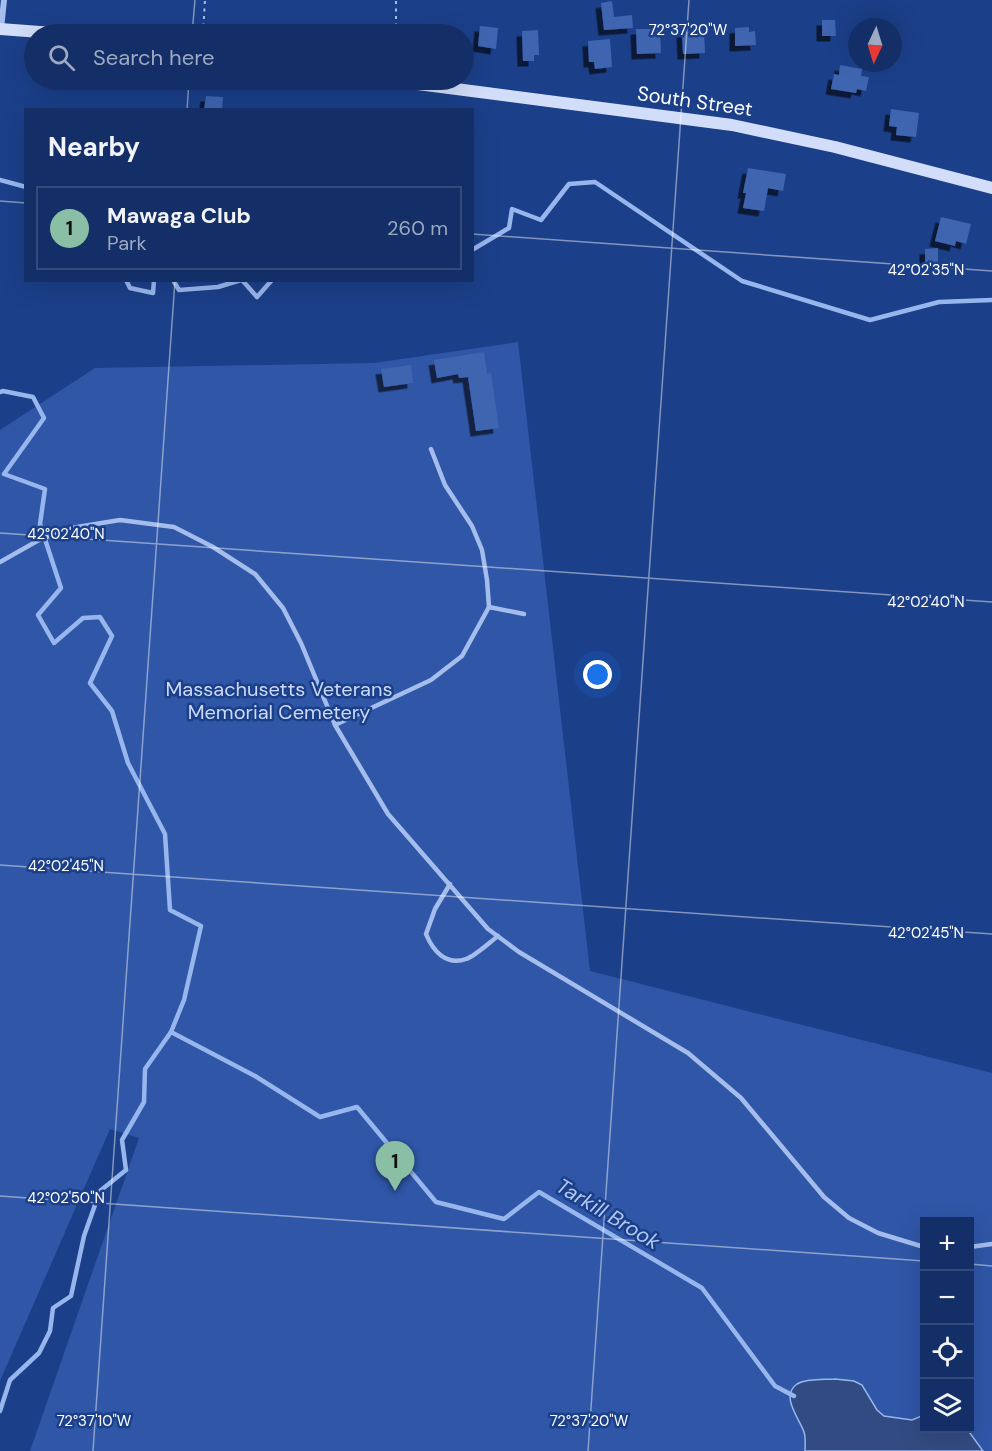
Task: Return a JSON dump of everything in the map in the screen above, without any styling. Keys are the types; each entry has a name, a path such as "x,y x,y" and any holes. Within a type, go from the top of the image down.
{"street":[{"path":"4,0 1,29 24,31"},
{"name":"South Street","path":"464,90 732,125 835,147 992,188"}],"lane":[{"path":"335,725 431,680 462,656 489,607 488,580 482,550 472,526 445,485 432,448"},
{"path":"0,562 39,540 71,528 120,520 174,527 213,547 255,574 283,608 301,643 335,725 388,813 488,929 519,952 688,1053 741,1098 824,1197 849,1218 878,1233 920,1246"},
{"path":"489,607 524,614"},
{"path":"450,884 435,909 426,934 433,950 448,960 467,959 498,936"},
{"path":"974,1246 992,1244"}],"path":[{"path":"203,24 205,0"},
{"path":"396,0 396,24"}],"green space":[{"name":"Massachusetts Veterans Memorial Cemetery","path":"518,342 590,971 992,1073 992,1451 30,1451 139,1138 110,1129 0,1381 0,430 95,368 374,363"}],"shaded area":[{"path":"816,1380 854,1381 862,1385 877,1410 884,1416 912,1420 920,1417 920,1433 970,1433 983,1451 805,1451 804,1432 792,1407 790,1395 797,1384"}],"building":[{"path":"612,1 614,17 632,15 633,28 604,30 601,3"},
{"path":"822,20 835,20 836,36 822,36"},
{"path":"480,26 498,28 496,49 478,46"},
{"path":"749,27 749,32 755,31 756,45 735,46 735,28"},
{"path":"636,29 660,29 661,53 637,54"},
{"path":"538,30 539,55 534,55 534,61 523,61 522,31"},
{"path":"704,31 705,53 683,54 682,32"},
{"path":"610,39 612,67 595,69 594,62 589,62 588,41"},
{"path":"840,65 848,66 848,72 862,72 861,76 869,77 866,91 857,89 856,93 831,89 834,74 839,75"},
{"path":"206,96 223,97 222,108 204,108"},
{"path":"891,109 919,113 916,137 896,135 897,127 889,126"},
{"path":"748,168 786,174 783,191 768,188 764,211 743,208 746,193 743,193"},
{"path":"941,217 971,224 966,244 956,241 955,246 935,241"},
{"path":"938,248 938,264 925,265 925,249"},
{"path":"484,352 487,374 491,373 499,428 476,431 468,377 459,378 458,374 437,378 434,360"},
{"path":"411,365 413,383 384,387 381,369"}],"waterway":[{"path":"0,180 24,186"},
{"path":"474,249 509,228 512,209 541,220 569,184 595,182 742,281 870,320 939,302 992,300"},
{"path":"127,282 130,288 153,293 154,282"},
{"path":"174,282 179,290 218,287 234,282"},
{"path":"244,282 257,297 270,282"},
{"path":"0,392 33,397 44,418 4,474 45,489 40,524 61,588 38,615 54,643 83,618 100,617 112,636 90,683 112,711 128,763 165,834 170,910 201,926 184,1000 171,1032 145,1069 144,1102 122,1140 126,1170 100,1191 84,1236 71,1296 53,1308 50,1331 39,1353 10,1380 0,1411"},
{"name":"Tarkill Brook","path":"171,1032 255,1076 320,1117 357,1107 436,1202 504,1219 539,1192 702,1288 775,1386 794,1396"}],"place":[{"name":"Mawaga Club","path":"395,1191"}]}
